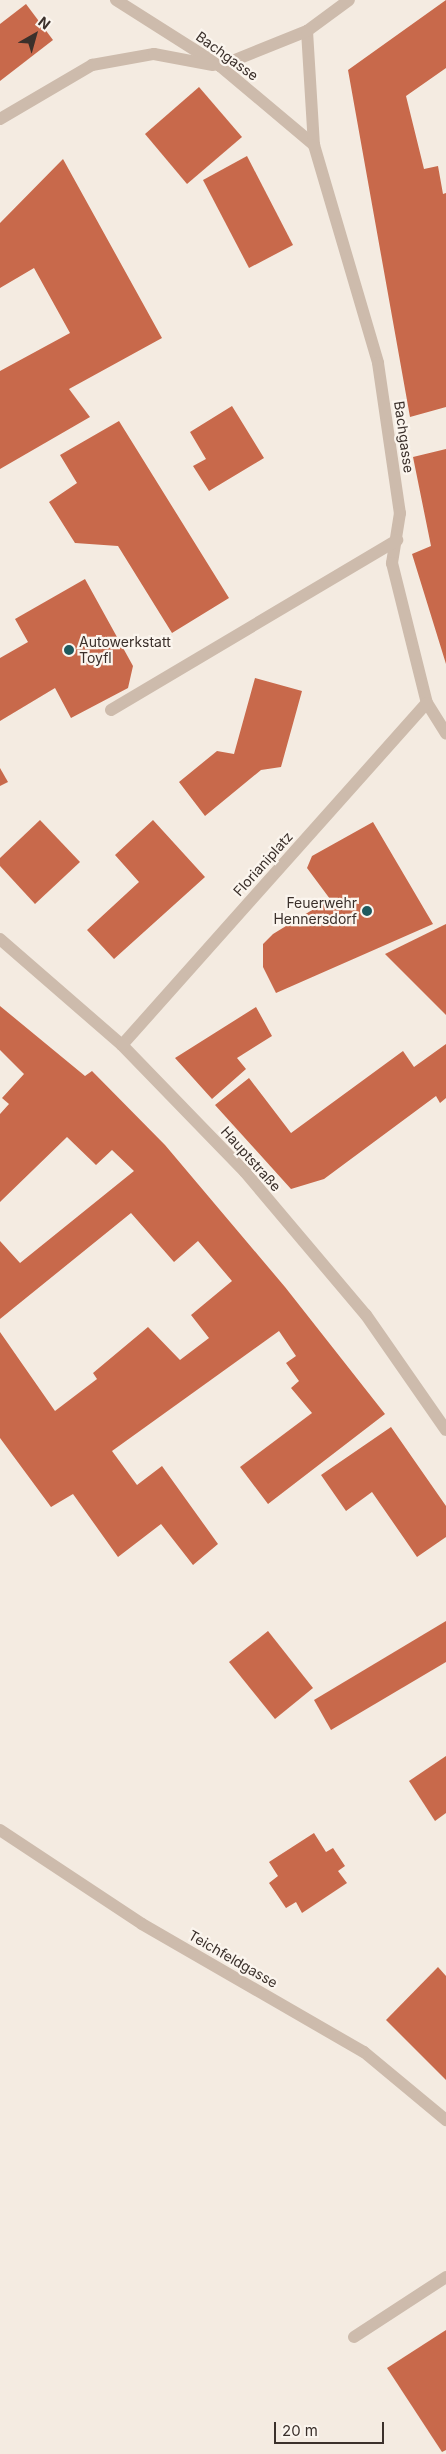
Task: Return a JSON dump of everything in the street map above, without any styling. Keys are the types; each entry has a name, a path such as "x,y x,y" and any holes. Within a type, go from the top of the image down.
{"street":[{"name":"Bachgasse","path":"116,0 220,66 314,145"},
{"path":"132,0 140,16"},
{"path":"0,118 92,66 154,54 220,66 307,31 349,0"},
{"name":"Bachgasse","path":"307,31 314,145 378,363 400,513 392,563 427,703 446,732"},
{"path":"111,710 397,540"},
{"name":"Florianiplatz","path":"122,1045 427,703"},
{"name":"Hauptstraße","path":"0,940 122,1045 244,1172 366,1315 446,1430"},
{"name":"Teichfeldgasse","path":"0,1830 142,1924 364,2052 446,2120"},
{"path":"354,2338 446,2277"}],"building":[{"path":"446,0 446,68 406,96 424,169 438,166 443,194 446,193 446,407 410,417 348,70"},
{"path":"26,4 53,40 0,81 0,24"},
{"path":"199,87 242,137 187,184 145,134"},
{"path":"247,156 293,245 249,268 203,180"},
{"path":"63,159 162,338 69,389 90,417 0,469 0,371 70,333 34,268 0,288 0,223"},
{"path":"232,406 264,458 209,491 193,466 206,459 190,432"},
{"path":"119,421 229,598 172,633 118,546 75,543 49,502 77,483 60,455"},
{"path":"446,449 446,664 412,554 431,546 413,457"},
{"name":"Autowerkstatt Toyfl","path":"85,579 133,666 128,688 71,718 55,688 0,721 0,658 28,642 15,619"},
{"path":"255,678 302,691 281,767 261,770 205,816 179,782 217,751 234,754"},
{"path":"0,768 8,782 0,786"},
{"path":"40,820 80,862 35,904 0,866 0,858"},
{"path":"153,820 205,877 114,959 87,930 139,882 115,855"},
{"name":"Feuerwehr Hennersdorf","path":"373,822 433,924 276,993 263,967 263,944 273,934 330,899 307,868 312,856"},
{"path":"446,924 446,1015 385,954"},
{"path":"0,1006 85,1076 92,1071 165,1145 285,1287 385,1414 268,1504 240,1467 312,1413 291,1388 299,1381 286,1363 296,1356 279,1331 112,1451 137,1485 162,1466 218,1544 193,1565 161,1524 118,1557 73,1494 51,1507 0,1438 0,1332 55,1411 97,1379 93,1373 148,1327 180,1360 209,1338 191,1315 232,1281 198,1241 174,1262 131,1213 0,1319 0,1241 20,1263 134,1171 112,1150 96,1165 67,1137 0,1202 0,1114 9,1104 2,1098 24,1074 0,1050"},
{"path":"256,1007 272,1036 237,1058 246,1069 212,1099 175,1058"},
{"path":"446,1044 446,1098 440,1103 436,1096 324,1179 291,1189 215,1105 249,1078 291,1133 403,1051 414,1067"},
{"path":"391,1427 446,1506 446,1537 417,1557 372,1492 346,1511 321,1475"},
{"path":"446,1621 446,1662 331,1730 314,1700"},
{"path":"268,1631 313,1688 275,1719 229,1662"},
{"path":"446,1756 446,1813 435,1821 409,1781"},
{"path":"314,1833 326,1852 333,1848 345,1866 338,1871 347,1883 302,1913 296,1902 286,1908 269,1883 278,1876 269,1862"},
{"path":"438,1967 446,1976 446,2080 386,2020"},
{"path":"446,2330 446,2450 442,2452 387,2368"}],"place":[{"name":"Autowerkstatt Toyfl","path":"69,650"},
{"name":"Feuerwehr Hennersdorf","path":"367,911"}]}
